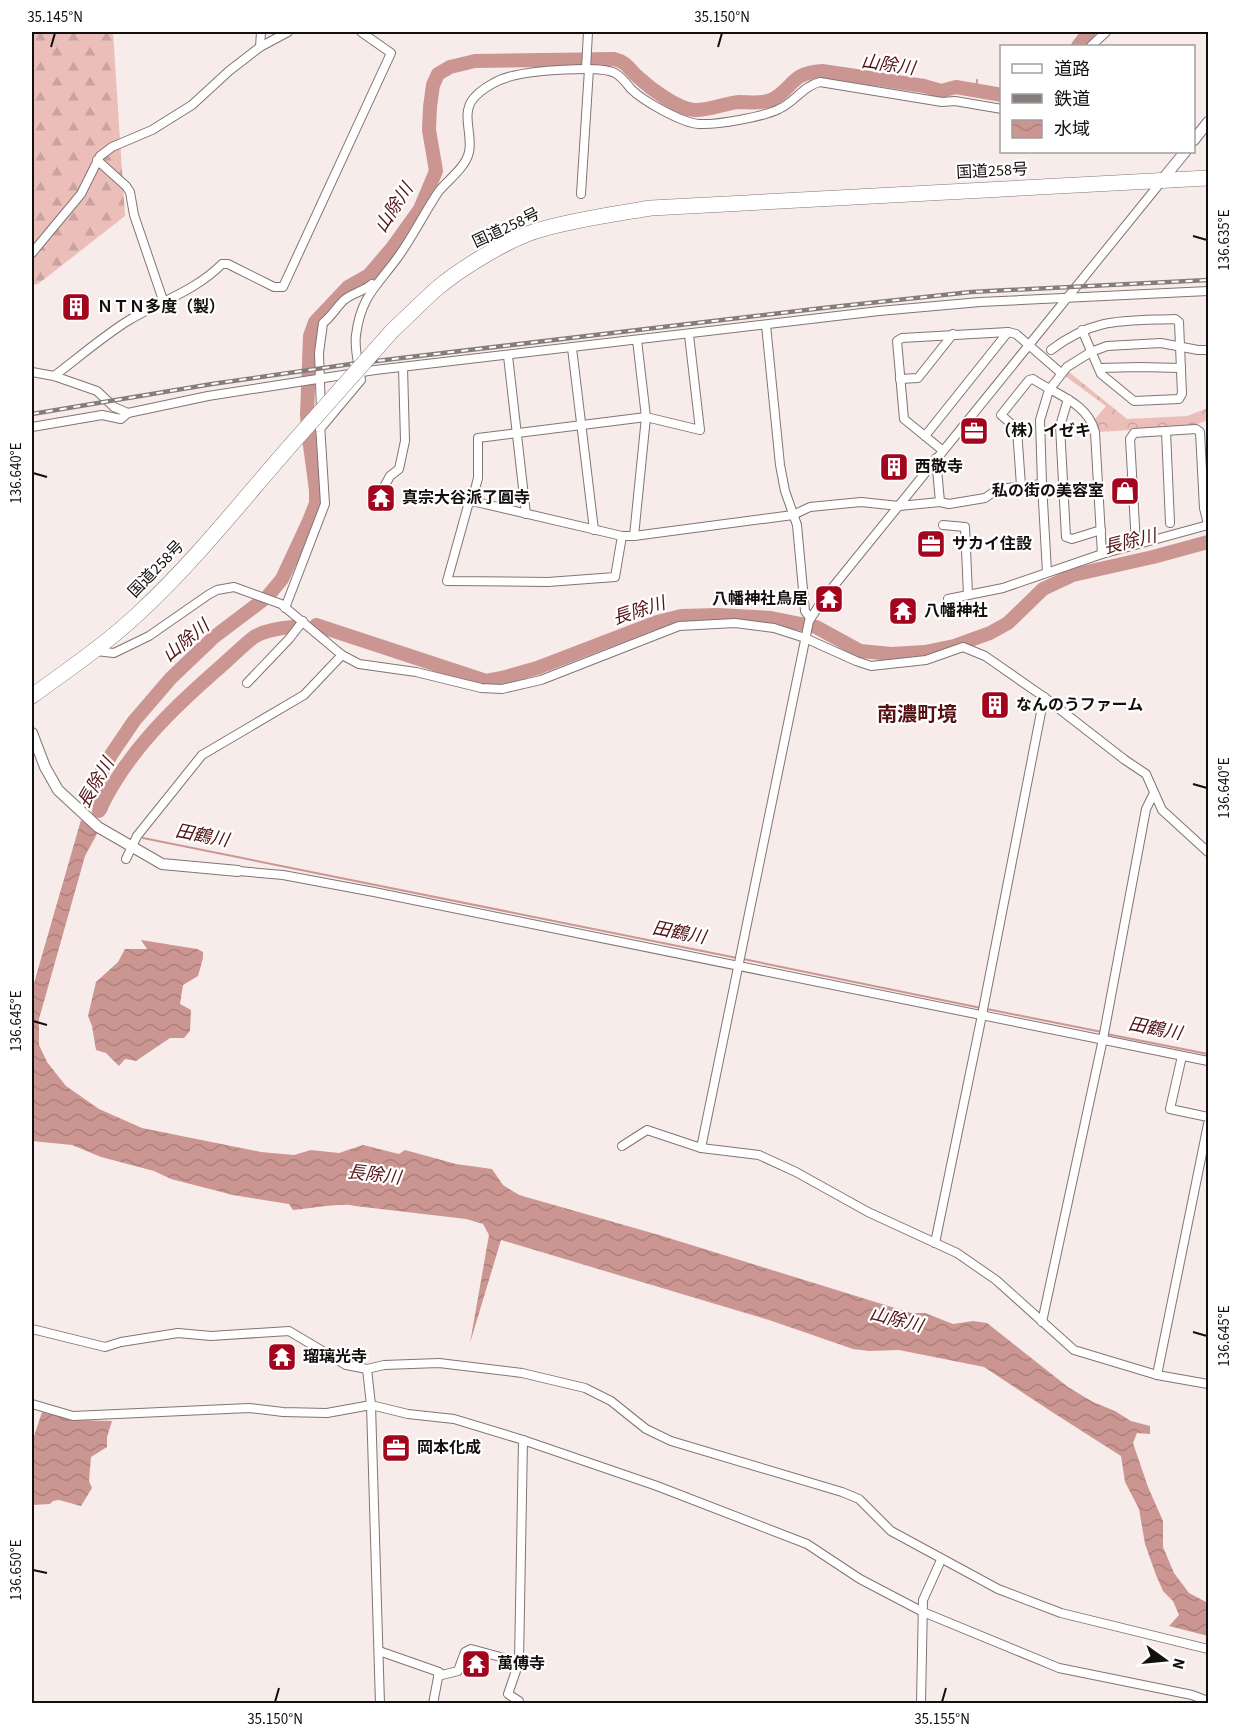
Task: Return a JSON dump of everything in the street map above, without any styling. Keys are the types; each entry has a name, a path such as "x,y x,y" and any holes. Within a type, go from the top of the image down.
{"highway":[{"name":"国道258号","path":"32,696 96,651 141,611 186,564 392,331 437,288 471,264 508,243 541,229 651,208 1209,178"}],"street":[{"path":"260,47 261,32"},
{"path":"32,253 81,195 97,160 112,147 152,130 192,105 229,71 260,47 288,32"},
{"path":"54,376 126,322 211,275 222,264 228,264 274,286 283,287 391,53 361,32"},
{"path":"581,194 588,32"},
{"path":"1092,45 1106,32"},
{"path":"320,429 361,380 356,337 370,292 398,257 438,193 465,160 469,151 468,112 472,100 483,90 512,76 588,69 612,71 621,76 632,91 667,112 697,124 732,120 779,109 795,99 810,85 820,82 942,102 955,100 1000,109"},
{"path":"1195,139 1208,122"},
{"path":"701,1148 809,620 942,450 1184,153"},
{"path":"97,160 130,192 134,215 164,303"},
{"path":"283,606 325,504 320,429 313,379 323,323 333,315 344,300 366,289 380,274 384,274"},
{"path":"32,427 102,415 121,419 128,413 208,396 313,379 902,309 1066,297 1209,291"},
{"path":"1051,350 1069,336 1082,330 1098,324 1175,319 1179,322 1182,394 1179,399 1134,401 1101,374 1082,330"},
{"path":"766,325 780,465 784,491 797,525 805,611 809,620"},
{"path":"925,436 1008,332"},
{"path":"942,450 904,419 897,341 902,338 1008,332 1016,334 1062,374"},
{"path":"900,379 918,378 952,334"},
{"path":"622,537 615,577 548,582 447,581 461,524 469,502 472,501 478,478 478,438 646,417 700,430 689,335"},
{"path":"634,536 646,417 637,340"},
{"path":"1047,572 1040,420 1049,390 1067,367 1091,352 1121,344 1161,344 1209,350"},
{"path":"573,348 594,530"},
{"path":"508,356 526,514"},
{"path":"384,487 390,476 399,469 405,441 403,367"},
{"path":"1099,368 1180,369"},
{"path":"32,372 54,376 96,391 114,407 128,413"},
{"path":"1021,486 1017,429 1001,415 1029,380 1033,379 1068,399 1087,414 1095,432 1102,554"},
{"path":"1068,399 1060,426 1066,537 1072,539 1101,530"},
{"path":"948,599 1003,588 1102,554 1209,525 1204,508 1200,432 1196,429 1134,433 1130,439 1136,544"},
{"path":"1166,431 1170,523"},
{"path":"936,458 940,502"},
{"path":"472,501 622,537 793,515 810,507 861,502 899,506 940,502 949,504 985,498 998,489 1042,484"},
{"path":"943,525 965,527 969,595"},
{"path":"96,651 114,653 149,636 217,590 234,587 283,606 342,655 359,664 416,672 481,688 502,689 541,680 679,626 735,622 774,628 805,635 871,666 926,660 963,647 985,656 1044,697 1146,774 1162,810 1209,852"},
{"path":"247,683 290,639 303,621"},
{"path":"126,859 137,836 202,755 304,695 342,655"},
{"path":"934,1243 983,1011 1044,697"},
{"path":"32,733 45,767 58,790 98,827 162,864 283,875 374,892 740,961 1103,1035 1209,1061"},
{"path":"1042,1322 1103,1035 1146,809 1154,793"},
{"path":"1182,1056 1170,1109 1209,1117"},
{"path":"1157,1375 1209,1124"},
{"path":"622,1146 647,1130 701,1148 759,1155 796,1172 868,1212 957,1253 996,1280 1074,1350 1157,1375 1209,1384"},
{"path":"32,1329 105,1347 121,1342 178,1333 211,1336 288,1331 346,1365 367,1369 384,1365 439,1363 522,1373 585,1388 611,1401 646,1430 671,1441 859,1499 891,1531 998,1589 1061,1612 1209,1649"},
{"path":"367,1369 371,1405 380,1704"},
{"path":"32,1404 73,1416 249,1408 283,1412 327,1413 371,1405 408,1414 454,1419 657,1486 807,1544 860,1579 923,1612 1059,1668 1192,1695 1209,1701"},
{"path":"519,1704 519,1701 508,1694 519,1662 523,1440"},
{"path":"921,1704 923,1600 941,1560"},
{"path":"438,1676 458,1671 465,1652 471,1649 519,1662"},
{"path":"379,1651 439,1672 432,1704"}],"green space":[{"path":"32,32 113,32 125,216 38,284 32,285"},
{"path":"1069,372 1127,419 1187,416 1208,408 1208,420 1192,426 1099,432 1095,419 1106,406 1065,376"}],"water":[{"path":"81,820 98,832 85,856 39,1019 39,1045 47,1062 66,1086 99,1109 142,1128 261,1152 294,1155 311,1150 339,1153 363,1145 399,1154 405,1150 456,1164 492,1169 503,1185 519,1195 659,1235 911,1313 925,1313 953,1324 973,1321 987,1323 1068,1387 1131,1421 1150,1426 1150,1434 1137,1433 1133,1443 1163,1521 1163,1547 1174,1573 1189,1593 1208,1603 1208,1636 1169,1626 1179,1615 1173,1601 1163,1591 1156,1575 1145,1544 1139,1509 1125,1482 1121,1456 984,1367 899,1350 853,1349 769,1320 501,1240 470,1343 489,1235 483,1224 466,1219 349,1205 293,1210 289,1204 233,1195 171,1179 154,1171 101,1157 72,1145 32,1141 32,990"},
{"path":"141,940 197,949 203,952 203,958 198,976 183,985 180,1004 191,1010 190,1031 184,1038 170,1038 136,1061 125,1059 119,1066 106,1053 96,1050 88,1016 96,982 118,962 125,949 147,949"},
{"path":"42,1412 71,1420 112,1421 107,1437 107,1447 91,1457 89,1481 92,1488 81,1506 59,1500 50,1504 32,1505 32,1442"}],"waterway":[{"name":"山除川","path":"1079,45 1089,32"},
{"name":"山除川","path":"101,808 95,794 102,771 134,721 171,678 214,637 267,597 282,579 309,521 316,503 307,415 310,336 315,322 348,287 369,275 420,209 436,171 429,130 433,85 438,74 450,67 475,61 614,59 626,64 635,75 665,98 694,110 739,102 771,100 797,78 811,72 822,71 924,86 941,91 956,87 1000,95"},
{"path":"976,91 977,80"},
{"name":"長除川","path":"316,625 486,681 537,668 657,622 681,616 718,615 771,618 816,627 860,651 892,654 925,652 954,646 990,633 1008,623 1043,589 1073,575 1208,542"},
{"name":"長除川","path":"99,811 136,751 184,699 254,637 268,631 293,627"},
{"name":"田鶴川","path":"143,838 737,958"},
{"name":"田鶴川","path":"743,959 981,1008"},
{"name":"田鶴川","path":"987,1009 1102,1032"},
{"name":"田鶴川","path":"1107,1034 1208,1054"}],"railway":[{"path":"32,414 351,364 823,308 971,292 1208,280"}],"place":[{"name":"ＮＴＮ多度（製）","path":"76,307"},
{"name":"（株）イゼキ","path":"974,431"},
{"name":"西敬寺","path":"894,467"},
{"name":"私の街の美容室","path":"1125,491"},
{"name":"真宗大谷派了圓寺","path":"381,498"},
{"name":"サカイ住設","path":"931,544"},
{"name":"八幡神社鳥居","path":"829,599"},
{"name":"八幡神社","path":"903,611"},
{"name":"なんのうファーム","path":"995,705"},
{"name":"瑠璃光寺","path":"282,1357"},
{"name":"岡本化成","path":"396,1448"},
{"name":"萬傅寺","path":"476,1664"}],"district":[{"name":"南濃町境","path":"917,715"}]}
